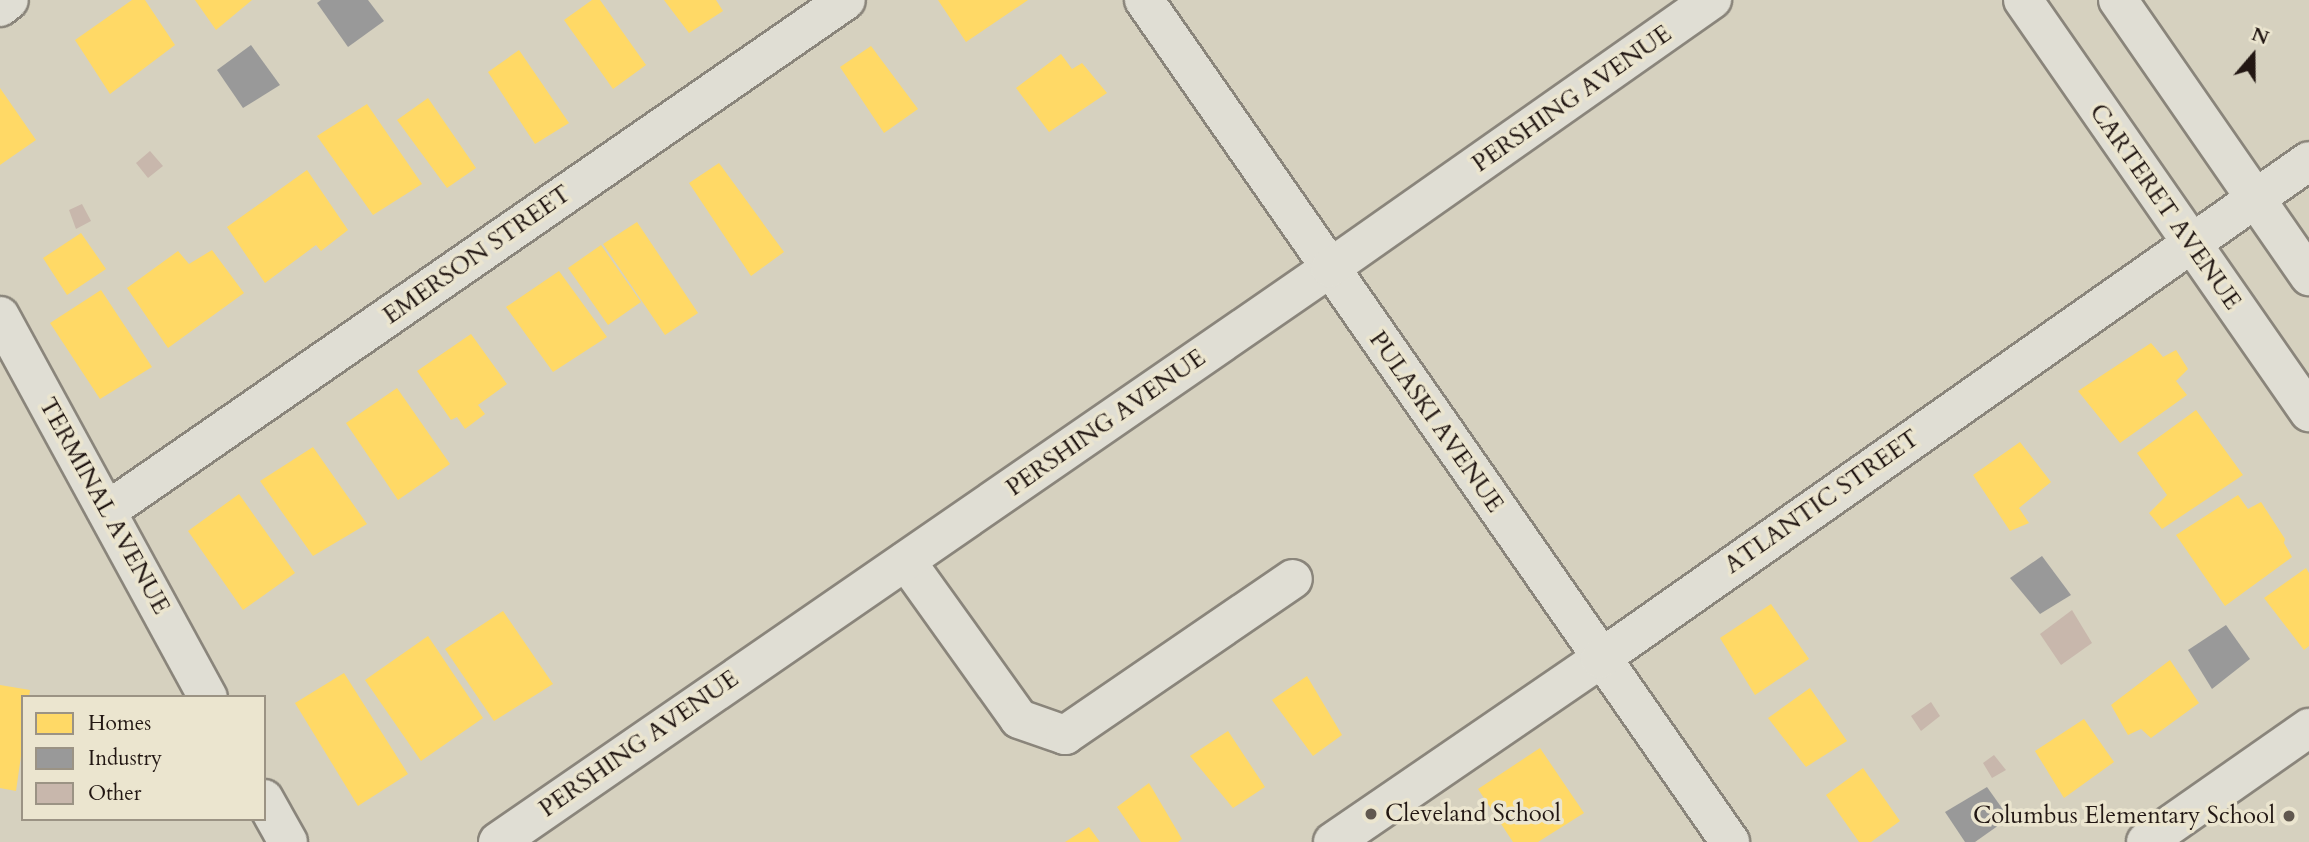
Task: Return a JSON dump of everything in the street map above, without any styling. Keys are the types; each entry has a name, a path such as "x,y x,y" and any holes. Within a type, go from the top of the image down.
{"street":[{"path":"0,6 9,0"},
{"name":"EMERSON STREET","path":"107,511 846,0"},
{"name":"PULASKI AVENUE","path":"1144,0 1600,659 1730,842"},
{"name":"PERSHING AVENUE","path":"498,842 1330,268 1712,0"},
{"name":"CARTERET AVENUE","path":"2023,0 2189,243 2309,412"},
{"path":"2118,0 2309,276"},
{"name":"ATLANTIC STREET","path":"1333,842 1600,659 2309,161"},
{"name":"TERMINAL AVENUE","path":"0,316 17,374 107,511 207,695"},
{"path":"906,561 1018,719 1065,735 1293,579"},
{"path":"2146,842 2309,728"},
{"path":"266,803 288,842"}],"building: Homes":[{"path":"132,0 145,0 175,45 110,94 75,40"},
{"path":"195,0 252,0 216,30"},
{"path":"592,0 600,0 646,65 613,89 564,20"},
{"path":"664,0 716,0 723,11 689,33"},
{"path":"938,0 1028,0 966,42"},
{"path":"871,46 918,109 884,133 840,67"},
{"path":"519,50 569,123 535,144 488,72"},
{"path":"1061,54 1072,69 1082,63 1107,93 1049,132 1016,88"},
{"path":"0,88 36,140 0,165"},
{"path":"428,98 476,168 447,188 397,120"},
{"path":"367,104 422,184 373,215 317,136"},
{"path":"719,163 784,252 751,276 689,183"},
{"path":"307,170 348,230 321,251 316,245 265,283 227,227"},
{"path":"637,222 698,313 665,335 603,244"},
{"path":"81,233 106,269 67,295 43,258"},
{"path":"601,245 641,302 608,325 568,268"},
{"path":"212,250 244,293 168,348 127,288 178,251 189,264"},
{"path":"559,271 607,337 553,372 506,307"},
{"path":"101,290 152,367 100,399 50,323"},
{"path":"471,334 507,384 478,405 485,414 465,429 457,417 451,420 417,371"},
{"path":"2151,343 2163,357 2176,350 2188,369 2176,381 2187,395 2120,443 2078,391"},
{"path":"397,388 450,464 398,500 346,423"},
{"path":"2196,410 2243,475 2162,529 2149,513 2167,495 2137,453"},
{"path":"2020,442 2051,482 2019,508 2029,523 2010,531 1973,475"},
{"path":"313,447 367,524 313,556 260,481"},
{"path":"239,494 295,573 243,610 188,531"},
{"path":"2238,495 2248,509 2261,502 2285,539 2284,543 2292,557 2225,606 2176,535"},
{"path":"2306,568 2309,573 2309,646 2304,650 2264,598"},
{"path":"1771,604 1809,659 1755,695 1720,638"},
{"path":"503,611 553,684 494,721 445,649"},
{"path":"428,636 483,718 421,761 365,680"},
{"path":"2170,660 2199,703 2151,738 2141,729 2128,735 2111,705"},
{"path":"344,673 408,774 358,806 295,703"},
{"path":"1307,676 1342,735 1313,756 1272,700"},
{"path":"0,685 30,690 29,695 21,695 21,756 16,791 0,788"},
{"path":"1810,688 1847,741 1806,767 1768,718"},
{"path":"2084,719 2114,762 2064,798 2035,751"},
{"path":"1228,731 1265,787 1233,808 1190,756"},
{"path":"1540,748 1584,813 1538,842 1513,842 1478,789"},
{"path":"1863,768 1900,821 1871,842 1859,842 1826,795"},
{"path":"1149,783 1182,839 1178,842 1141,842 1117,807"},
{"path":"1089,827 1100,842 1065,842"}],"building: Industry":[{"path":"321,0 368,0 384,21 348,47 317,3"},
{"path":"251,45 280,85 243,108 217,70"},
{"path":"2042,556 2071,595 2040,614 2010,578"},
{"path":"2226,625 2250,659 2212,689 2188,650"},
{"path":"1987,787 2009,818 1975,842 1965,842 1945,812"}],"building: Other":[{"path":"150,151 163,166 148,178 136,163"},
{"path":"82,204 91,221 76,229 69,210"},
{"path":"2072,610 2092,643 2061,665 2040,634"},
{"path":"1931,702 1940,716 1921,731 1911,716"},
{"path":"1994,755 2006,770 1992,778 1983,763"}],"place":[{"name":"Cleveland School","path":"1371,814"},
{"name":"Columbus Elementary School","path":"2289,816"}]}
